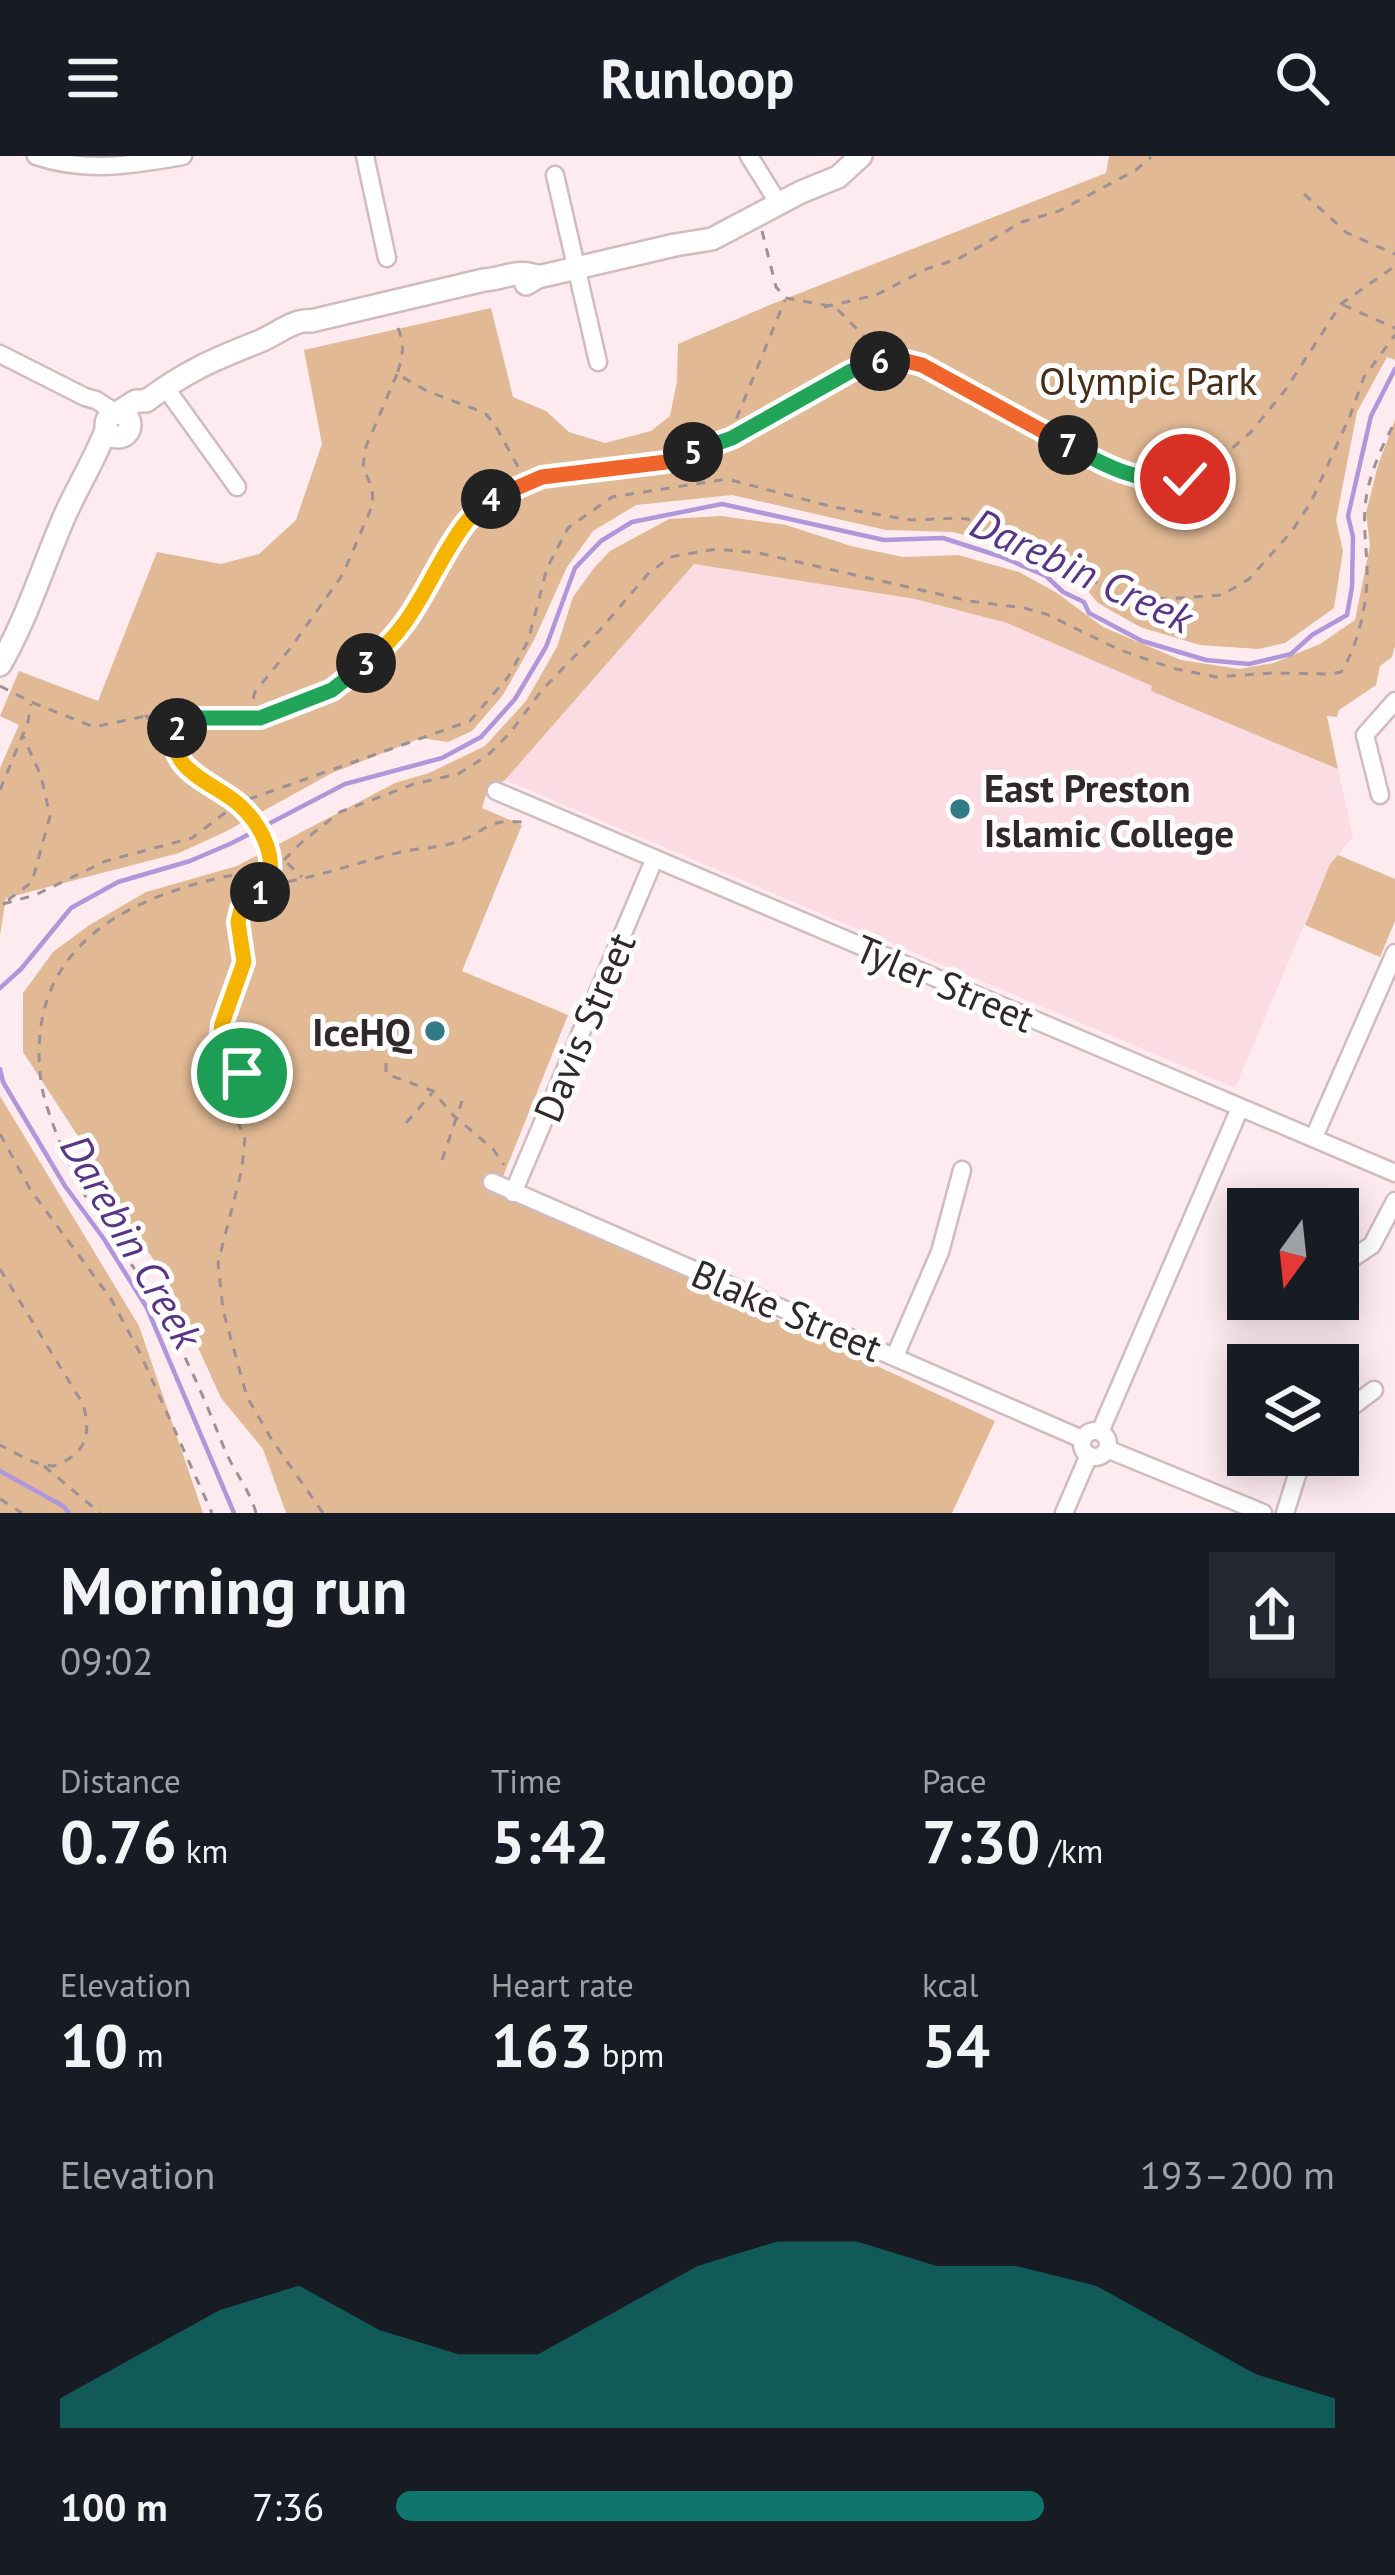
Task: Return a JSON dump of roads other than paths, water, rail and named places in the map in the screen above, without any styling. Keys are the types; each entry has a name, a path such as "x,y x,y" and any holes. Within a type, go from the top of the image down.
{"street":[{"path":"36,156 98,168 183,156"},
{"path":"364,156 387,258"},
{"path":"749,156 779,204"},
{"path":"0,665 73,496 115,424 136,401 146,400 212,359 263,340 284,341 311,321 484,280 530,284 538,277 712,239 838,177 861,156"},
{"path":"555,175 598,362"},
{"path":"0,354 85,397 115,424"},
{"path":"165,387 237,487"},
{"path":"1379,795 1365,734 1395,701"},
{"name":"Tyler Street","path":"496,791 1395,1173"},
{"name":"Davis Street","path":"513,1193 654,860"},
{"path":"1314,1137 1395,953"},
{"path":"1064,1513 1240,1108"},
{"path":"896,1356 940,1252 962,1170"},
{"name":"Blake Street","path":"492,1182 1263,1513"},
{"path":"1359,1254 1372,1245 1395,1202"},
{"path":"1359,1401 1374,1390"},
{"path":"1285,1513 1297,1476"}],"waterway":[{"name":"Darebin Creek","path":"0,988 71,908 118,882 190,861 345,784 442,758 481,737 515,699 546,647 575,568 601,541 632,522 722,504 884,540 943,538 1046,576 1063,592 1084,602 1089,613 1142,641 1206,660 1249,664 1291,654 1347,615 1353,537 1348,516 1371,416 1395,369"},
{"name":"Darebin Creek","path":"0,1069 3,1082 65,1186 147,1308 234,1513"},
{"name":"Darebin Creek","path":"0,1471 69,1513"}],"place":[{"name":"East Preston Islamic College","path":"960,809"},
{"name":"IceHQ","path":"435,1031"}],"park label":[{"name":"Olympic Park","path":"1148,380"}]}
